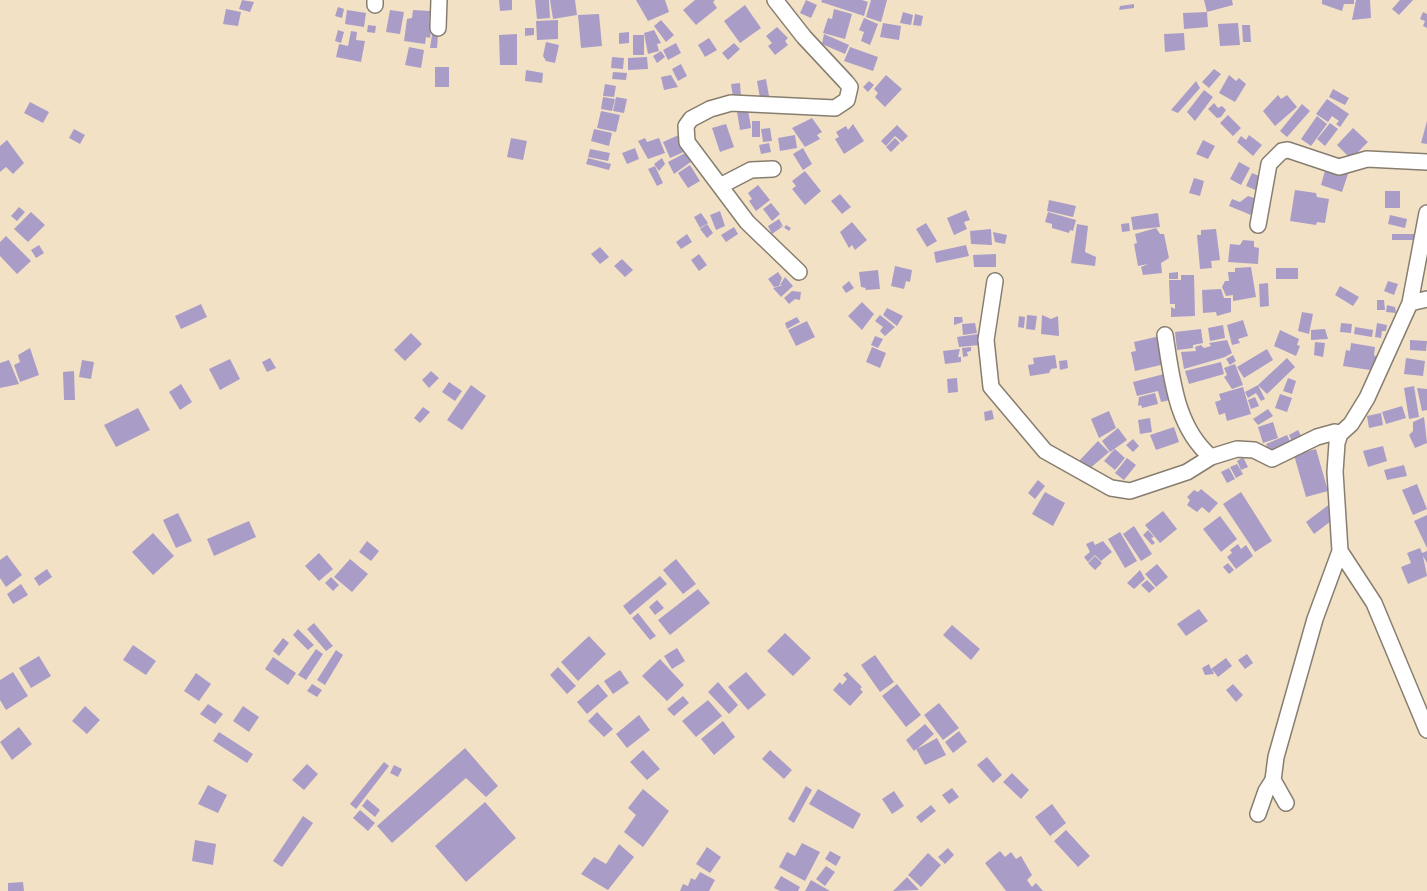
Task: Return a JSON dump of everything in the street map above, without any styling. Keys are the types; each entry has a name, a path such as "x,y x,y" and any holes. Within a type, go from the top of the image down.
{"street":[{"path":"438,28 439,0"},
{"path":"775,0 804,37 846,82 850,95 847,100 836,108 731,103 710,109 691,119 686,126 687,142 747,222 799,272"},
{"path":"1258,225 1269,164 1282,151 1288,150 1339,167 1367,159 1427,162"},
{"path":"720,186 751,170 773,169"},
{"path":"1258,814 1266,791 1273,780 1276,757 1315,619 1340,551 1335,452 1340,434 1351,424 1367,398 1410,303 1427,213"},
{"path":"995,281 986,340 992,387 1045,451 1111,488 1130,491 1187,472 1211,457 1237,449 1254,450 1272,459 1317,437 1335,432 1340,434"},
{"path":"1410,303 1427,300"},
{"path":"1165,335 1180,409 1195,443 1211,457"},
{"path":"1340,551 1374,603 1427,730"},
{"path":"1273,780 1286,803"}],"building":[{"path":"242,0 254,2 250,12 239,9"},
{"path":"499,0 512,0 512,10 500,11"},
{"path":"535,0 549,0 550,18 537,19"},
{"path":"550,0 575,0 577,15 553,19"},
{"path":"636,0 665,0 669,12 648,21"},
{"path":"695,0 715,0 713,2 717,8 696,25 683,10"},
{"path":"806,0 817,5 811,18 800,13"},
{"path":"822,0 868,2 864,16 821,2"},
{"path":"871,0 887,0 881,22 866,17"},
{"path":"1204,0 1232,0 1233,5 1207,12"},
{"path":"1322,0 1354,0 1354,4 1344,4 1342,11 1322,4"},
{"path":"1356,0 1370,0 1371,18 1352,20"},
{"path":"1400,0 1413,0 1399,15 1392,9"},
{"path":"1134,4 1134,8 1119,10 1120,6"},
{"path":"745,5 761,28 740,43 724,21"},
{"path":"338,7 344,9 342,18 335,16"},
{"path":"226,9 241,12 238,26 223,24"},
{"path":"834,9 852,14 845,39 823,33 828,18 832,19"},
{"path":"347,10 366,13 364,27 345,24"},
{"path":"390,10 404,12 400,34 386,32"},
{"path":"413,10 430,11 429,23 432,25 430,38 426,37 425,44 404,41 407,19 412,18"},
{"path":"903,12 913,15 911,25 900,23"},
{"path":"1207,12 1208,27 1184,29 1183,13"},
{"path":"1423,12 1427,14 1427,28 1423,26 1425,21 1420,19"},
{"path":"599,14 602,46 581,48 578,15"},
{"path":"915,14 923,16 921,26 913,25"},
{"path":"864,18 878,24 870,45 861,41 864,32 859,30"},
{"path":"558,20 558,39 537,40 536,21"},
{"path":"661,20 674,35 666,42 654,26"},
{"path":"883,23 901,26 899,40 880,37"},
{"path":"1238,23 1240,45 1220,46 1218,24"},
{"path":"368,25 376,26 375,33 367,32"},
{"path":"1242,25 1250,25 1251,42 1243,42"},
{"path":"777,27 788,38 785,41 788,45 775,55 768,46 772,43 766,36"},
{"path":"525,28 534,28 534,35 525,36"},
{"path":"338,30 344,32 341,43 335,41"},
{"path":"654,30 661,43 657,44 659,51 648,54 644,33"},
{"path":"351,31 357,32 356,40 365,41 361,62 336,57 339,44 348,46"},
{"path":"629,32 629,43 619,44 619,33"},
{"path":"1184,33 1185,50 1165,52 1164,34"},
{"path":"517,34 517,65 500,65 499,35"},
{"path":"824,34 849,45 845,54 822,44"},
{"path":"432,35 438,35 437,48 430,48"},
{"path":"633,35 644,35 644,55 633,55"},
{"path":"709,38 717,50 705,57 698,45"},
{"path":"546,42 559,45 555,63 546,61 543,56"},
{"path":"676,43 681,53 668,60 663,50"},
{"path":"734,43 740,49 728,60 722,53"},
{"path":"409,47 424,50 421,68 405,65"},
{"path":"850,47 878,57 873,71 844,61"},
{"path":"661,51 665,57 657,63 653,56"},
{"path":"612,57 624,58 623,69 611,68"},
{"path":"647,57 648,69 628,70 628,58"},
{"path":"681,64 687,76 678,81 672,69"},
{"path":"435,67 449,67 449,87 435,87"},
{"path":"1214,69 1221,74 1209,88 1202,82"},
{"path":"526,70 543,73 542,83 525,81"},
{"path":"613,72 627,73 626,80 612,79"},
{"path":"671,75 678,87 664,90 661,77"},
{"path":"886,75 902,89 885,107 875,97 878,93 874,89"},
{"path":"1229,75 1236,81 1239,78 1246,84 1235,102 1219,93"},
{"path":"766,79 769,96 760,98 757,81"},
{"path":"869,81 874,85 868,92 863,87"},
{"path":"1196,81 1200,88 1178,113 1171,110"},
{"path":"740,83 741,97 733,97 731,84"},
{"path":"605,84 616,86 614,97 603,96"},
{"path":"1333,89 1349,98 1345,105 1329,97"},
{"path":"1204,90 1213,97 1195,121 1187,112"},
{"path":"1278,95 1281,99 1287,95 1297,107 1275,126 1263,111"},
{"path":"603,97 615,99 612,111 601,109"},
{"path":"616,97 627,99 624,113 613,111"},
{"path":"1327,99 1349,114 1340,127 1336,124 1339,121 1332,116 1328,122 1316,114"},
{"path":"30,102 49,112 43,123 24,113"},
{"path":"1214,103 1218,108 1222,106 1226,110 1221,117 1217,118 1208,109"},
{"path":"1302,104 1310,111 1287,137 1280,131"},
{"path":"748,110 751,128 740,130 737,112"},
{"path":"601,111 620,115 616,132 597,128"},
{"path":"1228,115 1241,128 1233,136 1220,123"},
{"path":"1317,116 1327,124 1311,146 1301,139"},
{"path":"812,118 822,132 817,135 820,139 805,147 792,128"},
{"path":"752,121 760,121 760,137 752,137"},
{"path":"1427,121 1427,144 1421,143"},
{"path":"1330,123 1338,129 1325,146 1317,139"},
{"path":"726,124 734,147 720,152 712,128"},
{"path":"853,124 864,141 844,154 835,139 839,137 836,132 846,126 848,130"},
{"path":"897,125 908,136 902,142 895,136 886,146 881,141"},
{"path":"770,128 772,141 763,142 761,129"},
{"path":"1353,128 1368,142 1351,159 1337,145"},
{"path":"74,129 85,135 80,144 69,138"},
{"path":"594,129 612,133 609,146 591,141"},
{"path":"681,134 688,150 670,158 663,142"},
{"path":"795,135 797,148 780,151 778,138"},
{"path":"1249,135 1262,145 1253,156 1237,142 1241,136 1246,140"},
{"path":"511,138 527,141 523,160 507,157"},
{"path":"645,138 647,142 659,138 665,153 648,159 638,141"},
{"path":"895,138 900,143 891,152 886,147"},
{"path":"7,140 24,163 13,174 6,167 0,172 0,146"},
{"path":"1203,140 1215,146 1208,159 1196,154"},
{"path":"769,143 771,152 761,154 759,145"},
{"path":"635,148 639,159 627,164 622,153"},
{"path":"803,148 812,164 803,170 793,154"},
{"path":"590,149 610,153 608,161 588,157"},
{"path":"687,152 692,161 674,174 668,162"},
{"path":"588,158 611,164 609,170 586,164"},
{"path":"662,158 665,164 659,171 654,164"},
{"path":"1239,162 1250,168 1241,185 1230,179"},
{"path":"690,165 700,181 688,188 678,173"},
{"path":"655,166 663,183 657,186 648,169"},
{"path":"1326,167 1348,174 1342,192 1321,185"},
{"path":"805,171 821,191 805,205 792,189 796,186 792,181"},
{"path":"1252,173 1264,178 1258,191 1246,186"},
{"path":"1194,178 1204,181 1200,196 1189,193"},
{"path":"758,185 770,200 756,211 749,201 752,199 748,193"},
{"path":"1295,190 1316,193 1317,197 1329,199 1325,223 1317,222 1316,225 1290,221"},
{"path":"1385,191 1400,191 1400,208 1385,208"},
{"path":"840,194 851,207 842,214 831,201"},
{"path":"1248,196 1257,199 1251,215 1229,206 1232,199 1240,202"},
{"path":"1049,200 1076,206 1073,217 1047,211"},
{"path":"771,203 780,214 772,221 763,209"},
{"path":"19,207 25,212 17,221 11,216"},
{"path":"966,210 970,220 964,222 967,229 954,235 947,218"},
{"path":"720,211 725,226 716,230 710,215"},
{"path":"31,212 45,225 28,242 14,229"},
{"path":"1048,212 1076,220 1073,231 1070,230 1069,233 1052,228 1052,224 1045,222"},
{"path":"701,213 708,223 700,228 694,217"},
{"path":"1158,213 1160,227 1133,230 1131,217"},
{"path":"1390,215 1407,219 1405,228 1388,224"},
{"path":"779,219 784,227 779,224 782,227 772,234 768,226"},
{"path":"852,222 867,240 855,250 852,245 849,248 840,232"},
{"path":"926,223 937,241 927,247 916,229"},
{"path":"1129,223 1130,231 1122,232 1121,224"},
{"path":"707,224 713,233 707,238 700,229"},
{"path":"1077,224 1088,226 1085,252 1096,257 1095,266 1071,263"},
{"path":"734,227 738,234 726,242 721,235"},
{"path":"1156,228 1160,234 1164,234 1169,258 1161,263 1162,273 1143,275 1141,267 1148,264 1138,266 1134,244 1137,243 1135,234"},
{"path":"991,229 992,245 971,244 970,231"},
{"path":"1216,229 1220,260 1211,261 1212,268 1200,269 1197,235 1201,235 1201,230"},
{"path":"993,232 1007,235 1005,244 995,242"},
{"path":"687,234 692,242 681,249 676,242"},
{"path":"1392,234 1417,234 1417,240 1392,240"},
{"path":"6,236 31,261 17,274 0,256 0,242"},
{"path":"1243,240 1254,241 1254,247 1259,248 1258,264 1228,262 1230,244 1240,245"},
{"path":"39,245 44,253 36,258 31,250"},
{"path":"966,245 969,256 936,263 934,252"},
{"path":"600,247 609,257 600,264 591,254"},
{"path":"699,254 707,265 699,271 691,260"},
{"path":"996,254 996,267 974,267 973,255"},
{"path":"622,259 633,270 625,277 614,266"},
{"path":"895,266 912,270 910,282 906,281 904,289 891,286"},
{"path":"1251,267 1256,297 1233,301 1233,295 1226,296 1222,287 1225,281 1229,281 1228,272 1235,272 1235,268"},
{"path":"1276,268 1298,268 1298,279 1276,279"},
{"path":"878,270 880,289 865,290 866,288 861,287 859,272"},
{"path":"778,272 782,278 779,286 774,287 768,279"},
{"path":"1178,272 1178,279 1169,279 1169,273"},
{"path":"1181,275 1194,275 1195,316 1171,317 1171,307 1175,309 1175,304 1170,304 1169,280 1181,280"},
{"path":"785,277 793,286 781,297 773,288 783,285 780,285"},
{"path":"849,281 854,288 846,293 842,287"},
{"path":"1388,281 1398,284 1394,295 1384,291"},
{"path":"1268,283 1269,306 1260,307 1259,284"},
{"path":"1340,286 1359,297 1353,306 1335,295"},
{"path":"1221,289 1224,298 1231,298 1231,312 1217,316 1216,312 1203,313 1202,290"},
{"path":"792,291 801,292 800,300 795,299 789,304 784,298"},
{"path":"1377,300 1384,300 1385,310 1377,310"},
{"path":"862,302 874,314 862,330 848,316"},
{"path":"201,304 207,317 181,329 175,316"},
{"path":"1387,305 1395,307 1396,313 1386,312"},
{"path":"887,308 903,316 897,326 883,315"},
{"path":"1302,312 1313,314 1309,334 1298,331"},
{"path":"880,315 895,327 885,336 880,331 883,327 875,321"},
{"path":"1027,315 1037,316 1035,330 1026,329"},
{"path":"1042,315 1051,319 1058,316 1059,336 1041,334"},
{"path":"1019,316 1025,317 1024,328 1018,327"},
{"path":"797,317 800,322 787,329 785,323"},
{"path":"954,317 962,317 963,322 954,325"},
{"path":"1243,320 1248,336 1238,339 1240,343 1232,345 1227,325"},
{"path":"807,321 815,337 796,346 788,330"},
{"path":"975,323 977,333 963,335 962,324"},
{"path":"1341,323 1352,324 1351,333 1340,332"},
{"path":"1377,323 1387,325 1386,331 1382,331 1381,338 1375,337"},
{"path":"1223,325 1225,338 1210,341 1208,328"},
{"path":"1355,327 1373,330 1372,337 1354,334"},
{"path":"1201,329 1203,343 1193,345 1193,348 1177,350 1175,332"},
{"path":"1325,329 1328,339 1311,340 1311,330"},
{"path":"1280,330 1299,339 1297,345 1300,346 1296,356 1274,346"},
{"path":"411,333 422,344 405,361 394,350"},
{"path":"978,334 979,345 959,347 957,337"},
{"path":"1164,335 1165,364 1135,371 1131,352 1136,351 1134,342"},
{"path":"875,336 883,339 878,348 871,345"},
{"path":"1227,340 1232,353 1184,369 1181,352 1196,351 1195,347 1201,345 1204,348 1211,346 1209,343"},
{"path":"1410,340 1427,341 1426,351 1410,350"},
{"path":"1315,342 1325,343 1323,357 1314,355"},
{"path":"1351,343 1375,347 1374,355 1379,359 1377,371 1343,366 1346,350 1350,351"},
{"path":"872,347 886,353 880,368 866,362"},
{"path":"971,347 971,351 967,352 968,356 963,357 962,348"},
{"path":"30,348 39,375 20,382 14,365 20,362 18,355"},
{"path":"960,349 958,357 961,357 961,362 945,364 943,351"},
{"path":"1267,349 1273,360 1244,378 1237,367"},
{"path":"1055,355 1057,368 1051,369 1049,373 1030,376 1028,365 1034,364 1033,358"},
{"path":"1233,355 1236,361 1230,365 1226,359"},
{"path":"270,358 276,368 267,372 262,362"},
{"path":"1287,358 1295,367 1267,394 1258,385"},
{"path":"1406,358 1425,361 1423,376 1404,374"},
{"path":"230,359 240,379 220,390 209,369"},
{"path":"9,360 19,384 0,388 0,363"},
{"path":"82,360 94,362 91,379 79,377"},
{"path":"1067,360 1068,368 1060,370 1059,361"},
{"path":"1221,362 1224,374 1189,384 1185,371"},
{"path":"1235,364 1243,385 1232,389 1224,377 1227,375 1224,368"},
{"path":"74,371 75,400 64,400 63,372"},
{"path":"431,371 439,378 429,388 422,380"},
{"path":"1164,374 1170,400 1161,402 1158,391 1137,396 1133,382"},
{"path":"957,378 958,392 948,393 947,379"},
{"path":"1288,378 1296,381 1292,394 1283,391"},
{"path":"449,382 462,391 455,401 442,392"},
{"path":"181,384 192,402 180,410 169,392"},
{"path":"471,385 486,396 462,430 447,420"},
{"path":"1258,385 1265,399 1261,401 1256,393 1248,398 1245,392"},
{"path":"1414,386 1419,417 1409,419 1404,388"},
{"path":"1243,387 1251,414 1227,421 1225,413 1219,415 1215,402 1221,400 1219,394"},
{"path":"1417,388 1427,389 1427,410 1422,411"},
{"path":"1155,393 1158,404 1142,408 1141,405 1138,406 1139,397"},
{"path":"1280,394 1292,398 1287,412 1275,408"},
{"path":"1255,397 1259,406 1251,409 1248,400"},
{"path":"1402,406 1406,418 1386,424 1382,412"},
{"path":"423,407 430,412 420,423 414,418"},
{"path":"138,408 150,430 116,447 104,425"},
{"path":"1268,409 1273,416 1258,425 1253,419"},
{"path":"992,410 994,419 985,421 984,412"},
{"path":"1109,411 1116,428 1099,438 1091,419"},
{"path":"1381,413 1383,425 1369,428 1367,416"},
{"path":"1424,417 1427,443 1415,448 1409,435 1413,431 1413,422"},
{"path":"1150,418 1152,432 1140,434 1138,420"},
{"path":"1273,422 1278,438 1263,443 1258,427"},
{"path":"1174,427 1179,442 1156,450 1150,435"},
{"path":"1118,428 1127,440 1110,452 1102,441"},
{"path":"1298,430 1304,441 1294,446 1289,435"},
{"path":"1287,435 1292,445 1270,454 1266,444"},
{"path":"1133,439 1139,446 1133,452 1126,445"},
{"path":"1098,441 1109,452 1088,470 1079,461"},
{"path":"1383,446 1387,461 1368,467 1363,451"},
{"path":"1115,449 1125,458 1115,470 1104,461"},
{"path":"1316,449 1328,491 1306,497 1294,455"},
{"path":"1243,457 1248,467 1241,470 1237,461"},
{"path":"1127,458 1136,465 1124,480 1115,473"},
{"path":"1237,464 1243,474 1236,478 1230,467"},
{"path":"1404,465 1407,476 1387,480 1384,470"},
{"path":"1229,468 1235,479 1227,483 1221,472"},
{"path":"1038,480 1045,486 1035,499 1028,493"},
{"path":"1417,484 1427,509 1413,515 1402,490"},
{"path":"1201,489 1218,503 1209,513 1202,507 1197,512 1187,505 1190,500 1187,497 1194,490 1198,492"},
{"path":"1045,492 1065,503 1053,526 1032,514"},
{"path":"1241,492 1272,541 1255,552 1223,504"},
{"path":"1335,500 1335,518 1314,534 1306,522"},
{"path":"1163,511 1177,529 1160,543 1145,525"},
{"path":"178,513 192,541 176,548 163,520"},
{"path":"1427,515 1427,548 1414,521"},
{"path":"1220,516 1237,539 1221,552 1203,529"},
{"path":"249,521 256,537 214,556 207,539"},
{"path":"1134,526 1152,554 1141,561 1123,534"},
{"path":"1148,530 1154,537 1151,538 1155,543 1152,545 1143,535"},
{"path":"1120,532 1137,561 1125,568 1108,539"},
{"path":"153,533 174,556 153,575 132,552"},
{"path":"367,541 379,551 371,561 359,552"},
{"path":"1093,541 1095,545 1103,541 1112,552 1101,561 1095,555 1088,562 1084,557 1090,552 1086,544"},
{"path":"1238,544 1241,549 1246,545 1253,556 1236,569 1227,557 1232,553 1230,550"},
{"path":"1420,548 1422,553 1427,551 1427,563 1423,556 1427,576 1408,584 1401,567 1411,563 1407,553"},
{"path":"319,553 333,569 319,581 305,566"},
{"path":"7,555 22,575 6,587 0,578 0,560"},
{"path":"1095,556 1102,563 1095,570 1088,563"},
{"path":"350,559 368,574 352,592 334,577"},
{"path":"676,559 696,584 683,594 663,570"},
{"path":"1228,563 1234,570 1229,574 1223,567"},
{"path":"1157,564 1168,577 1156,587 1145,574"},
{"path":"47,569 52,577 39,586 34,578"},
{"path":"1140,570 1145,579 1134,589 1127,583"},
{"path":"660,576 667,584 630,615 623,606"},
{"path":"331,577 339,585 333,591 325,583"},
{"path":"1147,580 1155,588 1149,593 1141,585"},
{"path":"21,584 28,595 13,604 7,594"},
{"path":"698,589 710,603 670,635 658,620"},
{"path":"657,600 664,608 655,615 649,607"},
{"path":"1199,609 1208,621 1186,636 1177,624"},
{"path":"638,613 656,636 650,640 632,618"},
{"path":"314,623 333,646 326,651 307,629"},
{"path":"952,625 980,649 971,660 943,635"},
{"path":"298,629 314,645 308,650 293,635"},
{"path":"785,633 811,658 793,676 767,651"},
{"path":"589,636 606,654 578,681 561,662"},
{"path":"283,638 289,643 279,656 273,651"},
{"path":"133,645 156,661 146,675 123,660"},
{"path":"677,648 685,661 672,669 664,656"},
{"path":"316,649 323,654 306,680 298,675"},
{"path":"336,650 343,655 325,685 317,680"},
{"path":"1247,654 1253,663 1245,669 1238,660"},
{"path":"875,655 894,682 880,692 861,665"},
{"path":"39,656 51,676 31,688 19,668"},
{"path":"273,657 296,673 288,685 265,669"},
{"path":"1226,658 1232,666 1218,677 1212,669 1214,674 1205,675 1202,668 1209,664 1211,669"},
{"path":"660,659 684,685 667,701 642,676"},
{"path":"558,667 576,686 567,694 550,675"},
{"path":"620,670 629,683 613,694 604,681"},
{"path":"13,672 28,696 6,710 0,700 0,680"},
{"path":"746,672 766,695 748,710 728,687"},
{"path":"847,672 862,687 860,689 863,692 850,706 833,690 840,682 842,685 847,679 843,675"},
{"path":"196,673 211,684 199,701 184,691"},
{"path":"718,682 738,705 729,714 708,692"},
{"path":"312,684 322,690 317,697 307,691"},
{"path":"598,684 608,696 587,714 577,702"},
{"path":"897,684 921,715 906,727 882,696"},
{"path":"1233,684 1243,695 1236,702 1226,690"},
{"path":"683,696 689,703 674,716 667,709"},
{"path":"708,700 722,716 696,737 682,721"},
{"path":"939,703 959,728 943,740 924,715"},
{"path":"208,704 223,714 215,724 200,714"},
{"path":"85,706 100,720 87,734 72,721"},
{"path":"243,706 259,717 249,732 233,721"},
{"path":"597,712 613,729 604,737 588,721"},
{"path":"639,715 650,730 627,748 616,734"},
{"path":"723,721 735,737 714,755 701,739"},
{"path":"925,724 934,734 917,749 937,738 946,755 925,765 916,749 914,751 906,740"},
{"path":"19,727 32,744 12,760 0,742"},
{"path":"959,731 967,742 953,753 945,742"},
{"path":"219,732 253,754 247,763 213,741"},
{"path":"465,748 498,786 486,797 466,778 392,843 377,826"},
{"path":"643,750 660,769 647,780 630,762"},
{"path":"770,750 792,770 784,779 762,759"},
{"path":"987,757 1002,775 993,783 977,765"},
{"path":"384,762 389,766 356,809 350,804"},
{"path":"307,764 318,774 304,790 292,780"},
{"path":"394,765 402,769 398,777 390,773"},
{"path":"1012,773 1029,790 1021,799 1003,782"},
{"path":"208,785 227,795 218,813 198,804"},
{"path":"806,786 812,790 794,823 788,819"},
{"path":"952,788 959,797 949,804 942,795"},
{"path":"643,789 669,811 643,847 624,832 636,815 628,808"},
{"path":"818,789 861,814 853,829 809,804"},
{"path":"894,791 904,806 892,814 882,799"},
{"path":"367,799 380,810 375,817 362,806"},
{"path":"485,802 516,838 466,882 435,846"},
{"path":"1052,804 1066,823 1050,836 1035,817"},
{"path":"931,805 936,811 921,823 916,817"},
{"path":"360,810 375,823 368,831 353,818"},
{"path":"303,816 313,823 282,867 273,861"},
{"path":"1066,830 1090,856 1078,867 1054,841"},
{"path":"195,840 216,844 213,865 192,861"},
{"path":"802,843 820,852 805,881 779,867 787,852 795,856"},
{"path":"619,844 634,857 608,890 581,874 594,857 606,864"},
{"path":"707,847 721,857 710,873 696,864"},
{"path":"948,848 954,855 945,864 938,857"},
{"path":"830,851 841,857 836,866 825,859"},
{"path":"1000,851 1005,857 1011,852 1016,859 1021,856 1032,875 1027,880 1032,887 1036,883 1043,891 1006,891 985,863"},
{"path":"928,853 941,865 921,887 908,875"},
{"path":"826,866 835,872 825,886 816,879"},
{"path":"700,872 715,880 709,891 680,891 683,884 688,886 691,878 695,880"},
{"path":"781,876 800,887 798,891 780,891 774,888"},
{"path":"907,877 919,890 893,891"},
{"path":"811,880 830,891 805,891"},
{"path":"23,882 24,891 8,891 8,883"}]}
